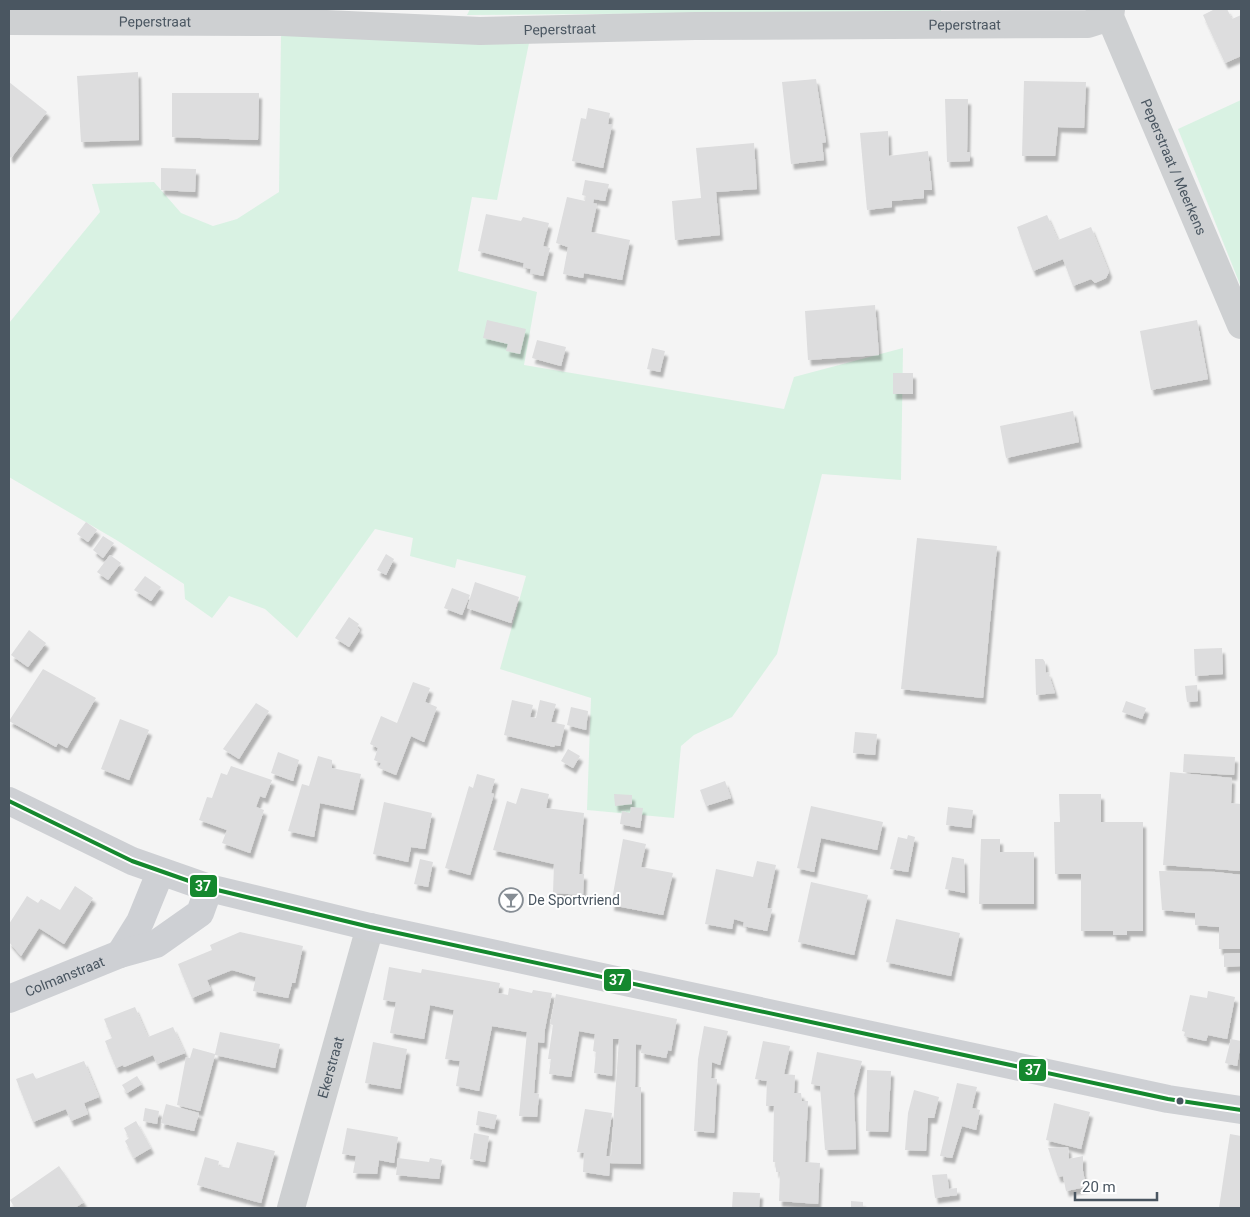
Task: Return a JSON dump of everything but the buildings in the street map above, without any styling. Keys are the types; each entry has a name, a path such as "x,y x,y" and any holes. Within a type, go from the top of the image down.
{"main road":[{"path":"9,801 36,816 160,873 208,888 370,927 1168,1099 1241,1110"},
{"name":"Colmanstraat","path":"120,954 140,922 160,873"},
{"name":"Colmanstraat","path":"9,999 120,954 156,944 200,913 208,888"}],"street":[{"name":"Peperstraat","path":"9,21 282,22 480,31 694,26 1088,24 1111,13"},
{"name":"Peperstraat / Meerkens","path":"1111,13 1241,325"},
{"name":"Ekerstraat","path":"291,1208 370,927"}],"green space":[{"path":"470,9 941,9 941,11 467,15"},
{"path":"281,35 529,43 497,200 472,197 458,271 537,292 524,365 784,409 794,377 903,348 901,480 822,474 777,654 732,717 694,735 681,746 674,818 587,810 591,698 500,669 526,576 457,559 455,568 410,556 413,538 375,529 297,638 265,609 229,596 212,618 185,599 184,584 118,541 9,477 9,323 100,212 92,184 154,182 181,213 213,226 237,219 279,192"},
{"path":"1241,100 1241,287 1178,129"}],"transit line":[{"name":"37","path":"9,801 132,861 209,888 370,927 1168,1099 1241,1110"}],"place":[{"name":"De Sportvriend","path":"511,900"}]}
